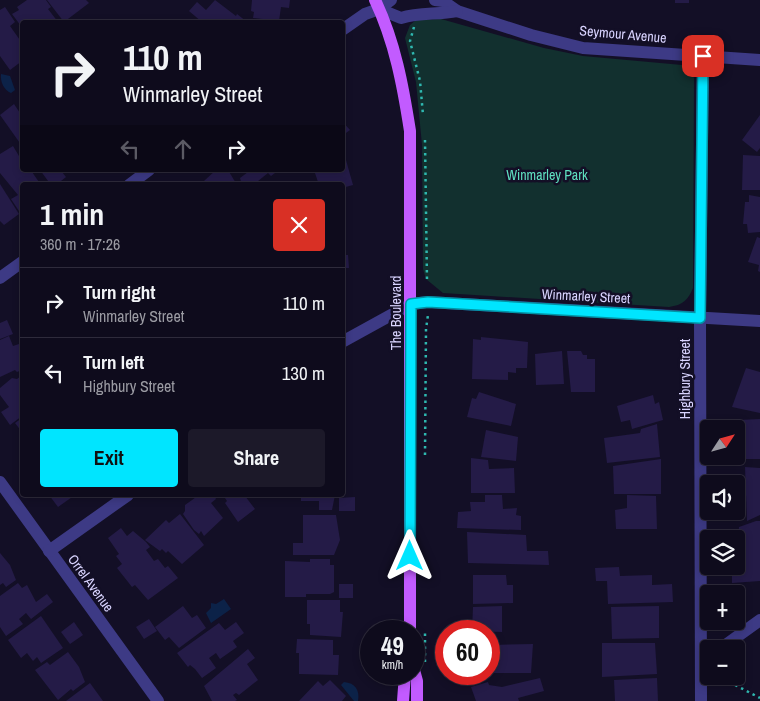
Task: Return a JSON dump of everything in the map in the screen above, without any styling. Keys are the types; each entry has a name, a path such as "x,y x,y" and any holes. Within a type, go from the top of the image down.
{"main road":[{"name":"The Boulevard","path":"377,4 392,42 402,81 410,132 410,620"},
{"path":"403,701 404,685"},
{"path":"417,685 417,701"}],"street":[{"path":"345,28 377,4 391,0"},
{"name":"Seymour Avenue","path":"436,0 443,1 457,12 531,36 583,48 760,60"},
{"name":"Seymour Avenue","path":"377,4 401,18 419,13 442,14 457,12"},
{"name":"Highbury Street","path":"703,56 700,318 705,640"},
{"path":"133,182 146,172"},
{"path":"0,278 20,263"},
{"name":"Winmarley Street","path":"411,304 428,302 760,321"},
{"path":"345,340 411,304"},
{"name":"Orrel Avenue","path":"0,482 158,701"},
{"path":"49,551 125,497"},
{"path":"732,640 760,620"},
{"name":"Highbury Street","path":"700,701 702,685"}],"path":[{"path":"735,685 760,698"}],"green space":[{"name":"Winmarley Park","path":"441,19 544,48 583,56 682,65 691,71 694,78 693,288 684,301 669,307 443,293 426,279 423,269 422,145 416,82 405,38 410,25 416,20"}],"water":[{"path":"1,74 10,76 15,90 11,93 3,85"},
{"path":"224,599 231,609 211,623 206,613 211,608 211,603 216,604"},
{"path":"344,682 356,688 358,701 354,701 341,685"}],"building":[{"path":"27,0 46,0 51,7 48,9 56,20 20,20 20,25 12,14 19,10 17,7"},
{"path":"47,0 86,0 89,3 67,20 62,20"},
{"path":"215,0 244,20 200,20 189,11 197,2 206,10"},
{"path":"252,0 290,0 289,8 281,7 279,20 253,18 254,12 251,11"},
{"path":"675,0 689,0 689,3 675,3"},
{"path":"5,7 15,22 10,26 20,40 20,62 10,70 0,56 0,10"},
{"path":"14,104 20,113 20,143 0,115"},
{"path":"760,115 760,148 757,152 742,140"},
{"path":"345,124 350,130 345,134"},
{"path":"13,146 20,158 20,172 32,172 39,182 20,182 20,212 11,199 18,195 0,173 0,154"},
{"path":"743,155 760,156 760,190 742,190"},
{"path":"345,157 353,185 345,187 345,182 318,182 315,172 345,172"},
{"path":"41,172 62,172 66,177 60,182 49,182"},
{"path":"214,172 229,172 235,182 205,182"},
{"path":"248,172 276,172 271,176 268,173 257,182 241,182 240,178"},
{"path":"0,184 19,214 4,225 0,221"},
{"path":"749,195 760,197 760,232 748,233 747,224 743,224 745,202 749,202"},
{"path":"757,237 760,238 760,272 758,271 759,265 748,262"},
{"path":"345,255 348,255 349,268 345,268"},
{"path":"7,320 13,334 0,339 0,323"},
{"path":"9,336 13,346 19,344 20,371 17,372 15,370 0,377 0,340"},
{"path":"481,337 528,342 527,368 516,368 516,373 508,372 508,380 472,379 473,339 481,340"},
{"path":"562,351 564,384 536,385 535,354"},
{"path":"567,351 581,351 583,355 587,355 587,359 595,359 595,392 571,392"},
{"path":"746,368 760,372 760,413 732,407"},
{"path":"20,377 20,418 10,425 1,412 9,407 0,395 0,388 12,378 17,379"},
{"path":"479,392 516,404 511,426 467,417 472,398 476,399"},
{"path":"653,395 655,404 659,402 663,420 632,429 630,420 621,422 617,406"},
{"path":"20,419 20,429 15,423"},
{"path":"760,419 760,459 745,459 745,420 739,420"},
{"path":"657,424 660,457 607,463 604,438 640,433 641,429"},
{"path":"486,430 518,437 516,461 481,457"},
{"path":"471,458 488,460 489,469 514,468 515,493 471,493"},
{"path":"661,459 661,494 614,494 613,466"},
{"path":"745,467 760,468 760,515 747,521"},
{"path":"485,495 502,495 503,509 517,508 516,515 521,516 521,530 457,528 458,512 471,511 470,502 485,502"},
{"path":"627,495 656,496 657,529 616,529 615,510 627,508"},
{"path":"50,497 72,497 58,507"},
{"path":"196,497 215,497 216,499 211,503 223,518 204,536 201,531 199,534 194,530 183,514 185,505"},
{"path":"224,497 246,497 255,509 238,522 225,503 227,501"},
{"path":"301,497 335,497 332,510 319,510 319,501 301,501"},
{"path":"355,497 355,511 339,511 339,498"},
{"path":"180,514 204,545 182,564 168,551 166,553 162,549 160,551 145,540 166,520 169,523"},
{"path":"303,515 336,515 340,540 334,555 293,555 293,543 303,543"},
{"path":"760,521 760,581 732,583 732,575 745,575 745,530 739,530 739,527"},
{"path":"121,528 127,536 133,531 146,542 150,547 146,550 154,561 158,559 165,568 168,566 178,578 148,600 135,585 132,587 117,568 122,564 116,556 119,554 108,538"},
{"path":"467,532 526,535 527,551 548,551 549,565 468,563"},
{"path":"0,553 10,565 16,580 6,587 3,583 0,585"},
{"path":"310,559 330,559 330,565 334,565 334,592 330,594 306,594 306,597 285,597 285,561 310,562"},
{"path":"619,567 620,576 652,575 652,585 672,584 673,602 608,604 607,581 596,581 595,568"},
{"path":"473,575 506,575 507,585 513,585 513,603 473,604"},
{"path":"18,583 22,588 27,585 36,602 47,594 53,602 31,619 26,613 19,619 23,624 6,636 0,627 0,596"},
{"path":"339,584 353,584 353,598 339,598"},
{"path":"307,600 340,600 340,612 343,612 341,637 310,635 310,624 307,624"},
{"path":"183,606 192,618 197,615 206,628 179,648 169,637 165,640 155,627"},
{"path":"502,606 502,632 500,632 500,620 472,620 473,607"},
{"path":"659,606 659,638 612,639 611,607"},
{"path":"41,616 63,648 41,663 37,657 33,661 27,653 21,658 8,640"},
{"path":"149,619 157,631 144,639 136,627"},
{"path":"74,622 83,635 70,644 61,632"},
{"path":"236,622 244,633 233,641 237,647 220,659 216,653 209,658 216,668 202,678 190,665 188,667 177,653 219,623 225,630"},
{"path":"297,639 333,640 333,655 339,655 338,675 299,674 299,653 296,653"},
{"path":"602,643 655,643 657,674 602,677"},
{"path":"533,644 531,673 500,673 500,645"},
{"path":"248,649 255,658 247,664 258,680 239,695 236,693 233,695 237,700 235,701 212,701 204,686"},
{"path":"68,652 79,667 85,682 73,691 71,689 58,700 35,670 47,662 50,665"},
{"path":"540,678 544,691 518,698 519,701 476,701 471,687 489,685 502,687"},
{"path":"657,678 658,701 615,701 614,680"},
{"path":"330,680 346,696 342,701 299,701 318,681 323,686"},
{"path":"90,683 103,701 66,701"}],"route":[{"path":"410,556 411,304 428,302 700,318 703,56"}]}
